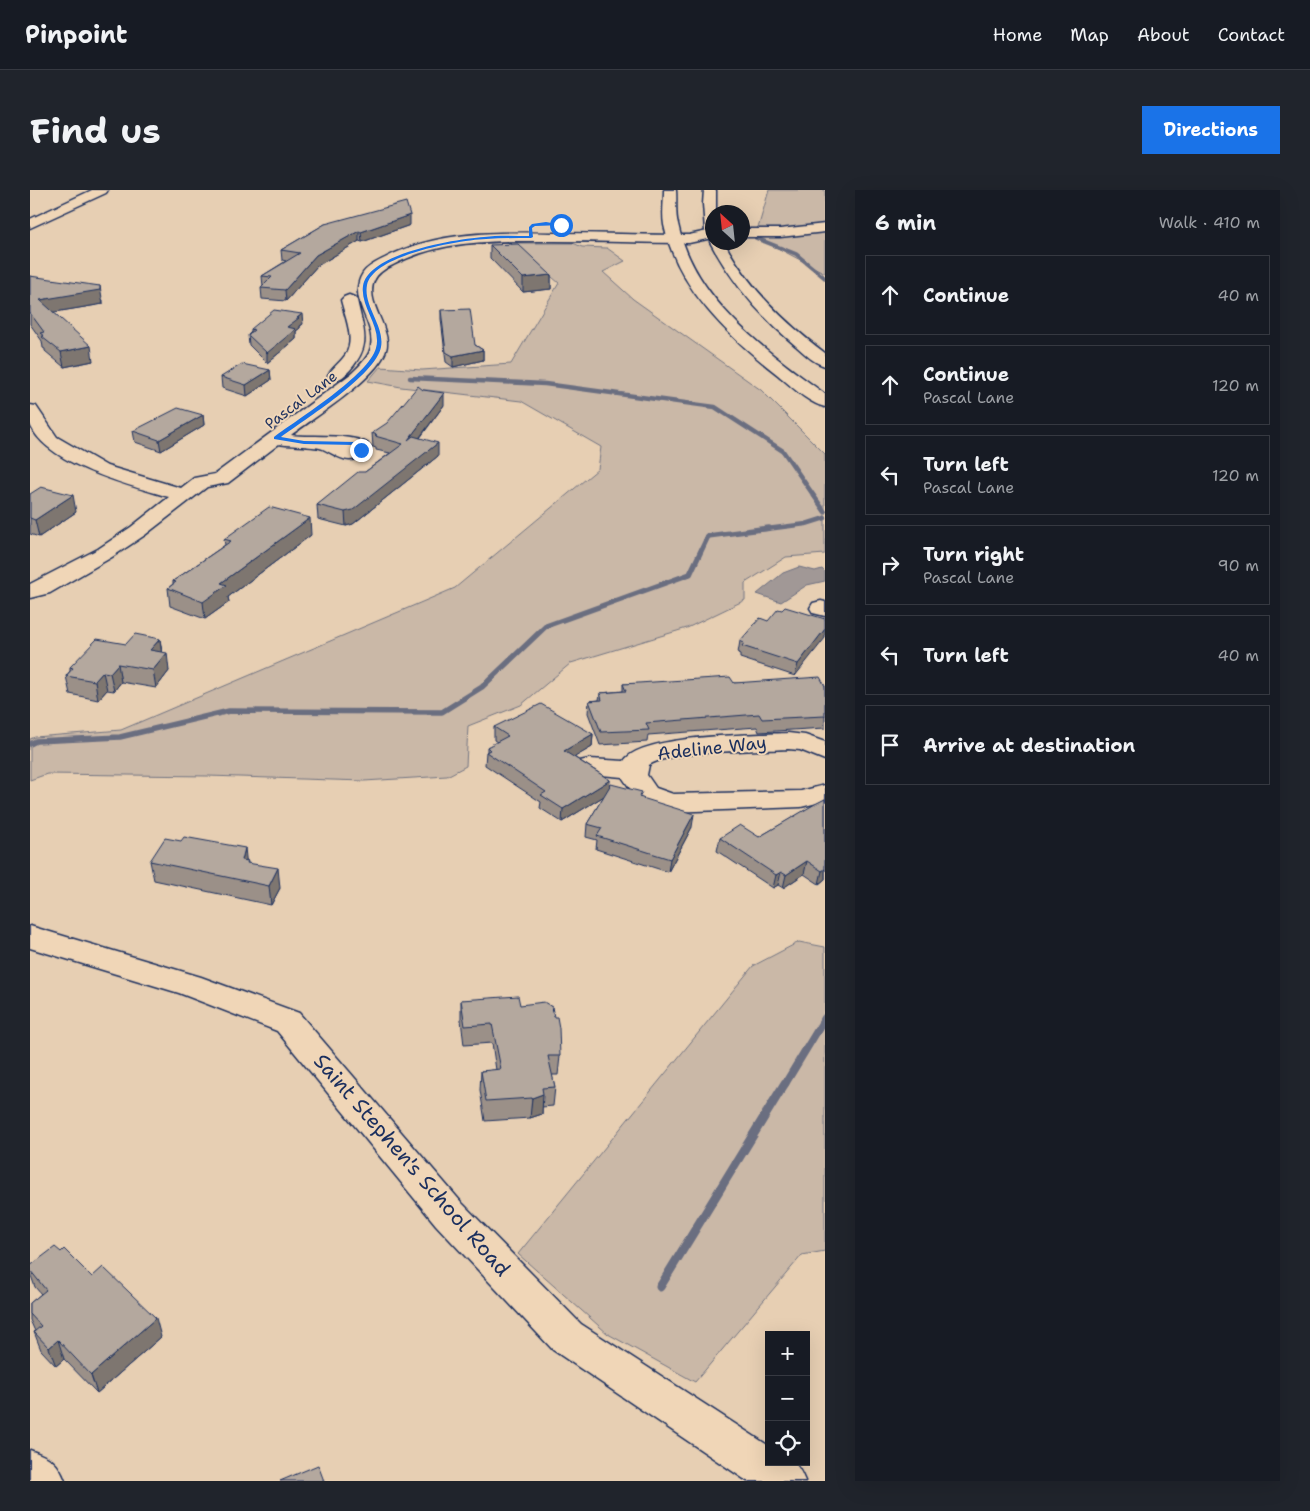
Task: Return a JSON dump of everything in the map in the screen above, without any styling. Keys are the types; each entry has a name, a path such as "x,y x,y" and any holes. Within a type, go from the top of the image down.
{"main road":[{"path":"30,224 102,190"},
{"path":"670,190 668,210 672,235 684,265 694,280 729,322 758,350 825,402"},
{"path":"709,205 710,190"},
{"path":"750,233 780,233 825,228"},
{"name":"Pascal Lane","path":"532,229 672,235"},
{"name":"Pascal Lane","path":"239,446 332,378 348,363 356,352 359,342 358,330 352,311 349,284 353,275 373,265 437,245 532,229 602,231 694,238 705,235"},
{"path":"721,250 733,272 760,304 825,362"},
{"name":"Pascal Lane","path":"30,591 42,588 105,553 138,531 201,482 221,479 358,377 372,361 379,348 378,335 364,293 365,283 373,265"},
{"path":"352,311 370,311"},
{"path":"30,410 51,441 100,470 185,496"},
{"path":"276,438 330,443"},
{"name":"Pascal Lane","path":"201,482 200,474 216,463"},
{"name":"Adeline Way","path":"825,752 805,743 788,741 680,748 659,751 645,756 638,761 634,770 637,783 647,794 670,803 801,799 825,793"},
{"path":"589,767 634,770"},
{"name":"Saint Stephen's School Road","path":"30,937 190,985 288,1022 450,1214 567,1337 784,1481"},
{"path":"30,1471 44,1481"}],"shaded area":[{"path":"769,190 825,190 825,273 753,235 759,225"},
{"path":"508,243 573,243 582,247 607,248 625,261 603,272 633,299 761,390 825,454 825,554 786,557 745,583 745,600 687,628 571,663 521,705 468,726 466,766 447,776 364,781 208,776 47,774 30,780 30,739 121,730 455,588 598,469 601,447 521,401 401,387 368,381 380,367 422,370 511,364 559,283 519,249"},
{"path":"799,567 815,571 822,569 825,572 825,581 807,585 781,602 757,594 783,573"},
{"path":"799,942 825,947 825,1251 802,1255 695,1382 608,1334 518,1254 753,966"}],"building":[{"path":"406,202 410,215 361,232 359,231 316,255 285,290 261,288 272,277 262,276 300,253 281,250 325,224"},
{"path":"518,244 551,275 523,278 490,245"},
{"path":"30,276 100,286 100,290 40,300 91,346 61,352 42,337 44,336 40,333 44,332 30,313"},
{"path":"470,309 475,345 483,350 453,356 446,352 441,310"},
{"path":"274,310 302,314 287,327 296,329 267,353 248,335 254,330 251,329"},
{"path":"242,364 270,370 246,385 221,377"},
{"path":"418,386 423,390 444,393 408,440 413,436 438,443 353,510 345,512 317,505 358,472 365,472 403,444 375,436 377,435 372,433 387,423"},
{"path":"178,408 203,415 159,440 133,431"},
{"path":"41,487 73,495 35,520 30,518 30,494"},
{"path":"269,507 310,518 221,583 227,585 203,602 168,588 176,582 173,581 231,541 224,539"},
{"path":"785,607 825,619 825,629 798,664 742,646 744,643 740,641 760,618 768,621 778,609 782,610"},
{"path":"135,634 160,639 150,650 167,653 153,670 118,664 110,673 103,672 95,681 66,676 73,668 70,667 97,639 126,644"},
{"path":"730,677 734,683 820,677 825,686 825,716 762,719 759,714 646,723 649,730 601,732 589,701 602,700 600,693 626,691 623,684"},
{"path":"541,704 593,734 564,751 610,780 563,809 541,795 546,792 486,752 490,750 487,747 508,736 494,727"},
{"path":"611,784 642,792 639,797 694,814 670,859 597,836 602,828 587,824"},
{"path":"825,799 825,869 822,871 807,861 786,875 781,872 776,875 720,838 740,825 759,837"},
{"path":"184,837 245,848 242,860 248,861 247,863 278,868 269,886 150,861 165,838 181,841"},
{"path":"518,996 520,1005 544,1002 552,1007 554,1017 557,1017 560,1056 548,1056 555,1087 542,1088 543,1094 532,1098 486,1101 481,1071 501,1069 492,1024 465,1026 461,1000"},
{"path":"55,1247 61,1252 64,1249 92,1277 103,1267 156,1318 91,1375 58,1340 49,1348 34,1332 41,1326 30,1314 30,1303 46,1290 30,1270 30,1266"},
{"path":"318,1465 324,1481 280,1481"}],"waterway":[{"path":"756,238 796,254 825,278"},
{"path":"410,378 545,384 715,407 783,451 825,512"},
{"path":"759,530 806,524 825,518"},
{"path":"30,744 36,741 120,737 229,711 442,712 482,687 546,626 690,574 708,536 769,528"},
{"path":"785,1084 825,1018"},
{"path":"660,1287 785,1083"}],"route":[{"path":"361,450 362,447 356,443 304,442 276,438 358,377 372,361 379,348 378,335 364,293 365,283 370,273 395,258 437,245 459,240 531,237 530,228 534,225 561,225"}]}
